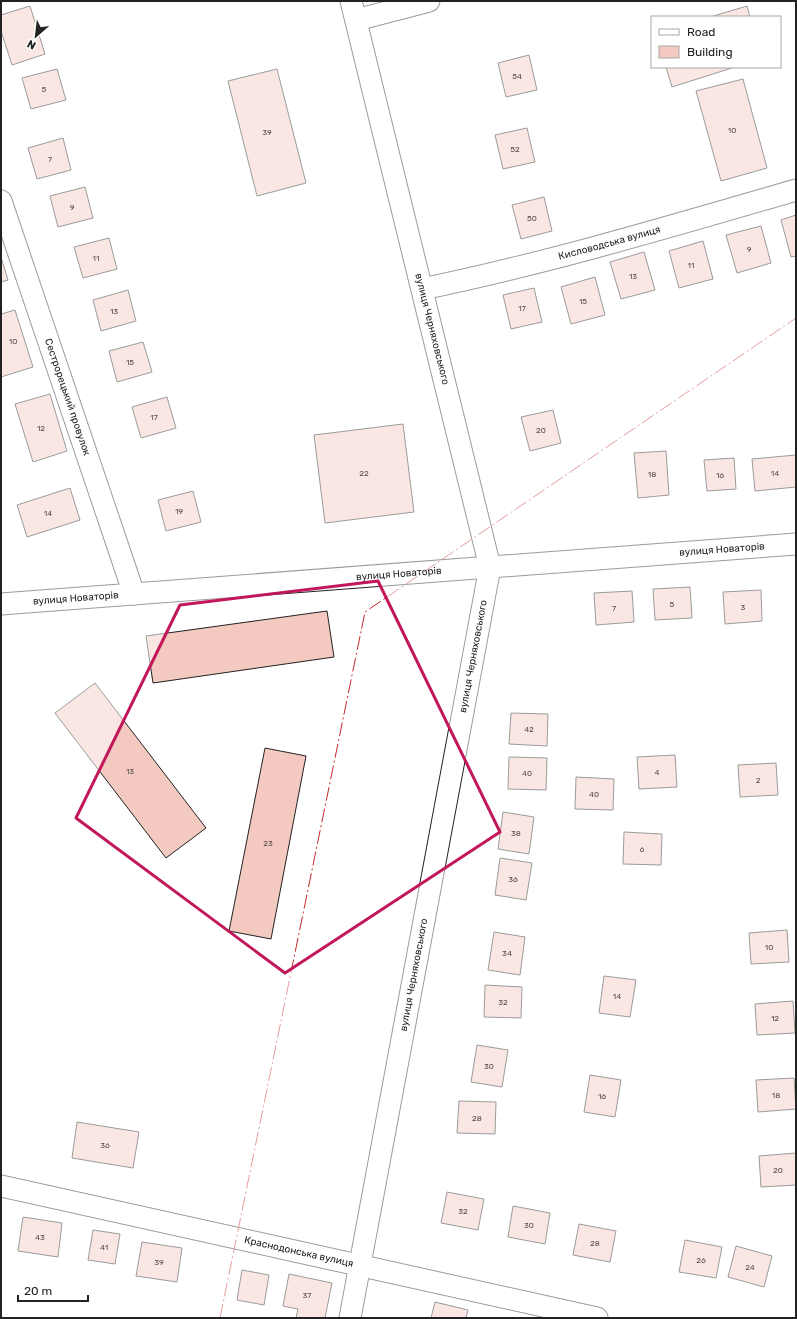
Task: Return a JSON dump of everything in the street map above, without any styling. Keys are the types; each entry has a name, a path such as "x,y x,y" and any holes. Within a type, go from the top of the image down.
{"street":[{"path":"354,10 429,1"},
{"name":"вулиця Черняховського","path":"350,1318 490,567 354,10"},
{"name":"Кисловодська вулиця","path":"422,289 477,278 624,240 796,190"},
{"name":"Сестрорецький провулок","path":"1,201 134,594"},
{"name":"вулиця Новаторів","path":"1,604 796,544"},
{"name":"Краснодонська вулиця","path":"1,1186 597,1318"}],"highlighted area":[{"path":"378,581 500,832 285,973 76,818 180,605"}],"building":[{"path":"30,6 45,54 12,65 1,31 1,15"},
{"path":"747,6 750,16 713,16"},
{"path":"529,55 537,90 506,97 498,63"},
{"path":"666,68 732,68 672,87"},
{"path":"57,69 66,100 31,109 22,78"},
{"path":"277,69 306,183 257,196 228,81"},
{"path":"743,79 767,168 721,181 696,91"},
{"path":"527,128 535,162 503,169 495,135"},
{"path":"63,138 71,170 37,179 28,148"},
{"path":"85,187 93,218 58,227 50,196"},
{"path":"544,197 552,231 521,239 512,205"},
{"path":"796,215 796,256 791,257 781,220"},
{"path":"761,226 771,263 737,273 726,235"},
{"path":"109,238 117,269 83,278 74,247"},
{"path":"703,241 713,279 679,288 669,251"},
{"path":"644,252 655,290 621,299 610,262"},
{"path":"1,257 8,280 1,282"},
{"path":"595,277 605,315 571,324 561,287"},
{"path":"534,288 542,322 511,329 503,295"},
{"path":"128,290 136,321 101,331 93,300"},
{"path":"15,310 33,367 1,377 1,314"},
{"path":"143,342 152,372 117,382 109,351"},
{"path":"50,394 67,451 33,462 15,404"},
{"path":"167,397 176,428 141,438 132,407"},
{"path":"553,410 561,443 530,451 521,417"},
{"path":"403,424 414,512 325,523 314,435"},
{"path":"666,451 669,495 638,498 634,453"},
{"path":"796,455 796,487 755,491 752,459"},
{"path":"734,458 736,489 707,491 704,460"},
{"path":"70,488 80,520 27,537 17,505"},
{"path":"193,491 201,522 166,531 158,500"},
{"path":"690,587 692,618 655,620 653,589"},
{"path":"761,590 762,621 725,624 723,592"},
{"path":"632,591 634,622 596,625 594,593"},
{"path":"327,611 334,657 153,683 146,636"},
{"path":"95,683 206,828 166,858 55,713"},
{"path":"511,713 548,714 547,746 509,744"},
{"path":"265,748 306,756 271,939 229,931"},
{"path":"675,755 677,787 639,789 637,757"},
{"path":"509,757 547,758 546,790 508,789"},
{"path":"776,763 778,795 740,797 738,765"},
{"path":"576,777 614,779 613,810 575,809"},
{"path":"503,812 534,817 529,854 498,849"},
{"path":"624,832 662,834 661,865 623,864"},
{"path":"500,858 532,863 526,900 495,895"},
{"path":"787,930 789,962 751,964 749,933"},
{"path":"494,932 525,937 520,975 488,970"},
{"path":"604,976 636,980 630,1017 599,1013"},
{"path":"485,985 522,987 521,1018 484,1017"},
{"path":"793,1001 795,1033 757,1035 755,1004"},
{"path":"477,1045 508,1050 502,1087 471,1082"},
{"path":"590,1075 621,1080 615,1117 584,1112"},
{"path":"794,1078 796,1109 758,1112 756,1080"},
{"path":"459,1101 496,1102 495,1134 457,1133"},
{"path":"77,1122 139,1132 133,1168 72,1158"},
{"path":"796,1153 796,1185 761,1187 759,1156"},
{"path":"447,1192 484,1199 478,1230 441,1223"},
{"path":"513,1206 550,1213 545,1244 508,1237"},
{"path":"23,1217 62,1223 58,1257 18,1251"},
{"path":"579,1224 616,1231 610,1262 573,1255"},
{"path":"93,1230 120,1234 115,1264 88,1260"},
{"path":"685,1240 722,1247 716,1278 679,1272"},
{"path":"142,1242 182,1248 177,1282 136,1276"},
{"path":"736,1246 772,1256 764,1287 728,1277"},
{"path":"242,1270 269,1275 264,1305 237,1300"},
{"path":"289,1274 332,1283 325,1318 296,1318 298,1309 283,1306"},
{"path":"435,1302 468,1310 466,1318 431,1318"}],"power":[{"path":"220,1318 365,612 796,318"}]}
